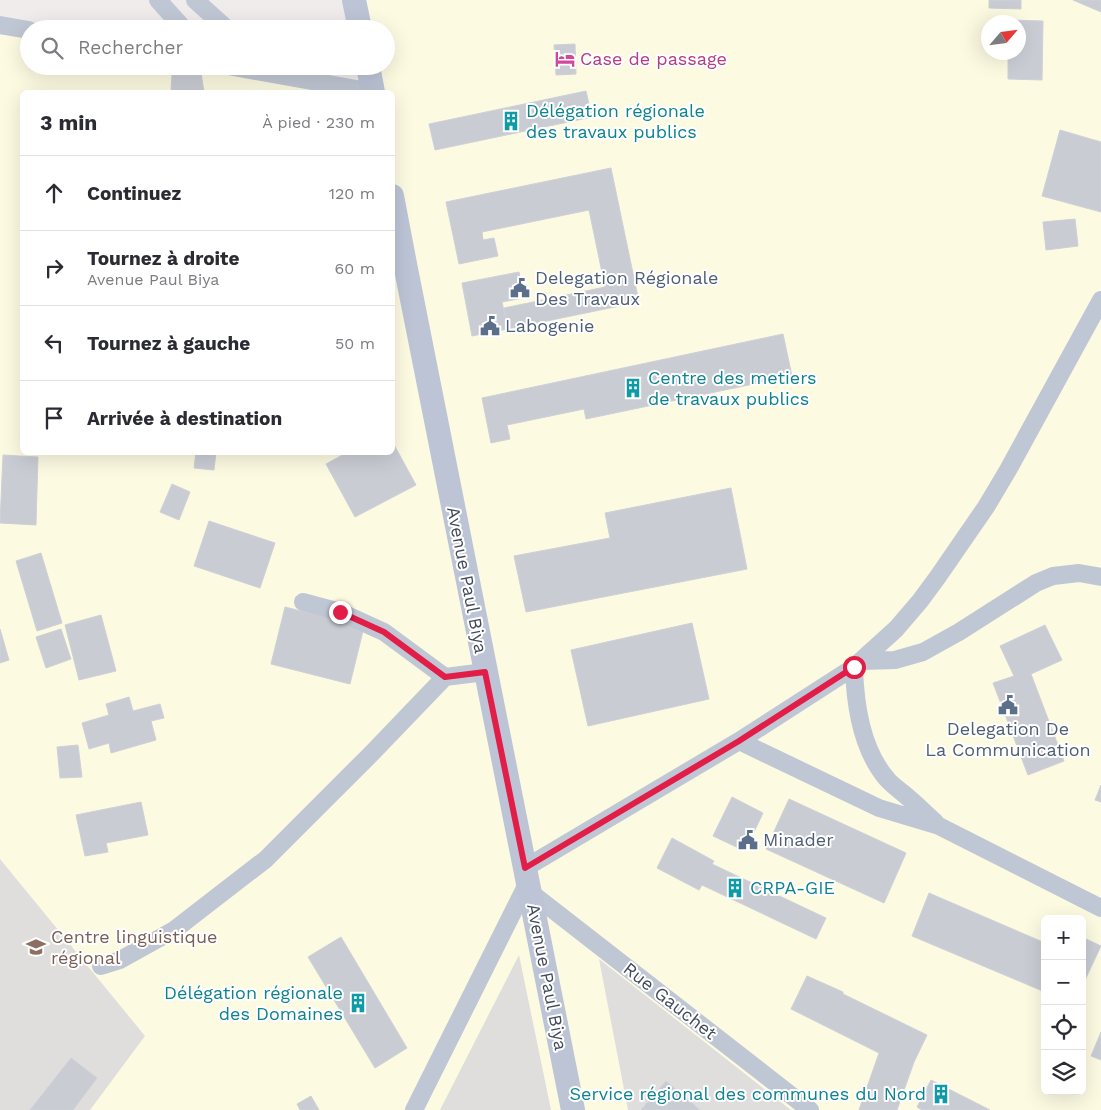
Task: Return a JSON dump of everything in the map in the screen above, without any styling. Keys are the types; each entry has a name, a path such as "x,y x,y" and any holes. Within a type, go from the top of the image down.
{"main road":[{"path":"354,0 358,20"},
{"path":"370,75 373,90"},
{"name":"Avenue Paul Biya","path":"395,211 573,1110"}],"street":[{"path":"158,0 176,20"},
{"path":"195,0 217,20"},
{"path":"0,25 20,28"},
{"path":"294,75 364,90"},
{"path":"414,1110 528,881 858,664 896,629 920,601 986,507 1101,300"},
{"path":"858,664 895,660 923,652 959,632 1036,583 1053,576 1079,573 1101,577"},
{"path":"303,602 340,612 384,632 445,677"},
{"path":"858,664 854,687 858,712 864,738 874,761 888,780 939,826"},
{"path":"101,966 120,960 174,930 266,859 445,677 485,672"},
{"path":"739,741 879,808 939,826 1101,908"},
{"name":"Rue Gauchet","path":"528,881 810,1110"}],"shaded area":[{"path":"355,0 1101,0 1101,1110 0,1110 0,22 20,26 20,75 295,75 368,90 20,90 20,455 395,455 395,90 373,90 370,75 395,75 395,20 359,20"},
{"name":"Centre linguistique régional","path":"0,859 145,1036 90,1110 0,1110"},
{"path":"519,955 551,1110 440,1110"},
{"path":"599,959 791,1110 628,1110"}],"building":[{"path":"989,0 1021,0 1021,9 989,8"},
{"path":"1073,0 1101,0 1101,12"},
{"path":"1026,20 1043,21 1042,80 1008,79 1008,60 1026,60"},
{"name":"Case de passage","path":"575,44 576,74 556,75 554,45"},
{"path":"172,75 201,75 204,90 171,89"},
{"name":"Délégation régionale des travaux publics","path":"586,91 592,117 435,150 429,124"},
{"path":"1060,130 1101,142 1101,212 1042,196"},
{"path":"611,168 639,302 508,329 504,308 605,287 589,210 482,232 483,240 494,238 498,256 459,264 446,202"},
{"path":"1075,219 1078,246 1046,250 1043,222"},
{"name":"Labogenie","path":"519,272 524,298 502,302 508,329 472,336 462,283"},
{"name":"Centre des metiers de travaux publics","path":"783,334 792,376 586,419 584,409 507,425 510,439 491,443 482,398"},
{"path":"395,446 416,485 355,517 326,464 342,455 395,455"},
{"path":"3,455 38,457 36,525 0,523"},
{"path":"196,455 216,455 214,470 194,468"},
{"path":"172,484 190,492 179,520 160,512"},
{"path":"731,488 747,569 526,612 514,556 610,538 605,513"},
{"path":"209,521 275,543 260,588 194,566"},
{"path":"41,553 62,623 37,631 16,561"},
{"path":"285,607 364,627 350,684 271,664"},
{"path":"101,615 116,671 79,680 65,625"},
{"path":"692,623 709,699 588,726 571,650"},
{"path":"1045,625 1062,660 1031,674 1064,761 1028,775 993,683 1014,676 1000,646"},
{"path":"0,629 9,660 0,663"},
{"path":"61,629 71,659 46,668 36,637"},
{"path":"129,697 133,711 160,704 164,718 151,721 156,740 111,753 109,743 89,749 82,723 109,715 106,704"},
{"path":"78,745 82,777 60,778 57,747"},
{"path":"1101,785 1101,802 1095,800"},
{"path":"732,797 763,813 745,851 713,836"},
{"path":"789,799 906,853 884,903 766,849"},
{"path":"141,802 148,835 106,843 108,852 85,856 76,815"},
{"name":"CRPA-GIE","path":"672,838 714,861 712,864 826,918 816,939 702,885 699,890 657,868"},
{"path":"929,893 1041,941 1041,990 912,936"},
{"name":"Délégation régionale des Domaines","path":"341,937 407,1048 375,1068 308,957"},
{"path":"1086,939 1101,946 1086,978"},
{"path":"807,976 843,992 843,994 927,1035 914,1062 897,1110 859,1110 879,1053 791,1009"},
{"path":"1101,1032 1101,1060 1091,1056"},
{"path":"71,1058 97,1078 73,1110 30,1110"},
{"name":"Service régional des communes du Nord","path":"931,1080 990,1110 922,1110 917,1107"},
{"path":"666,1081 700,1110 641,1110"},
{"path":"311,1096 319,1110 300,1110 297,1104"}],"place":[{"name":"Case de passage","path":"565,59"},
{"name":"Délégation régionale des travaux publics","path":"511,121"},
{"name":"Delegation Régionale Des Travaux","path":"520,288"},
{"name":"Labogenie","path":"490,326"},
{"name":"Centre des metiers de travaux publics","path":"633,388"},
{"name":"Delegation De La Communication","path":"1008,705"},
{"name":"Minader","path":"748,840"},
{"name":"CRPA-GIE","path":"735,888"},
{"name":"Centre linguistique régional","path":"36,947"},
{"name":"Délégation régionale des Domaines","path":"358,1003"},
{"name":"Service régional des communes du Nord","path":"941,1094"}],"route":[{"path":"340,612 384,632 445,677 485,672 525,868 739,741 854,667"}]}
